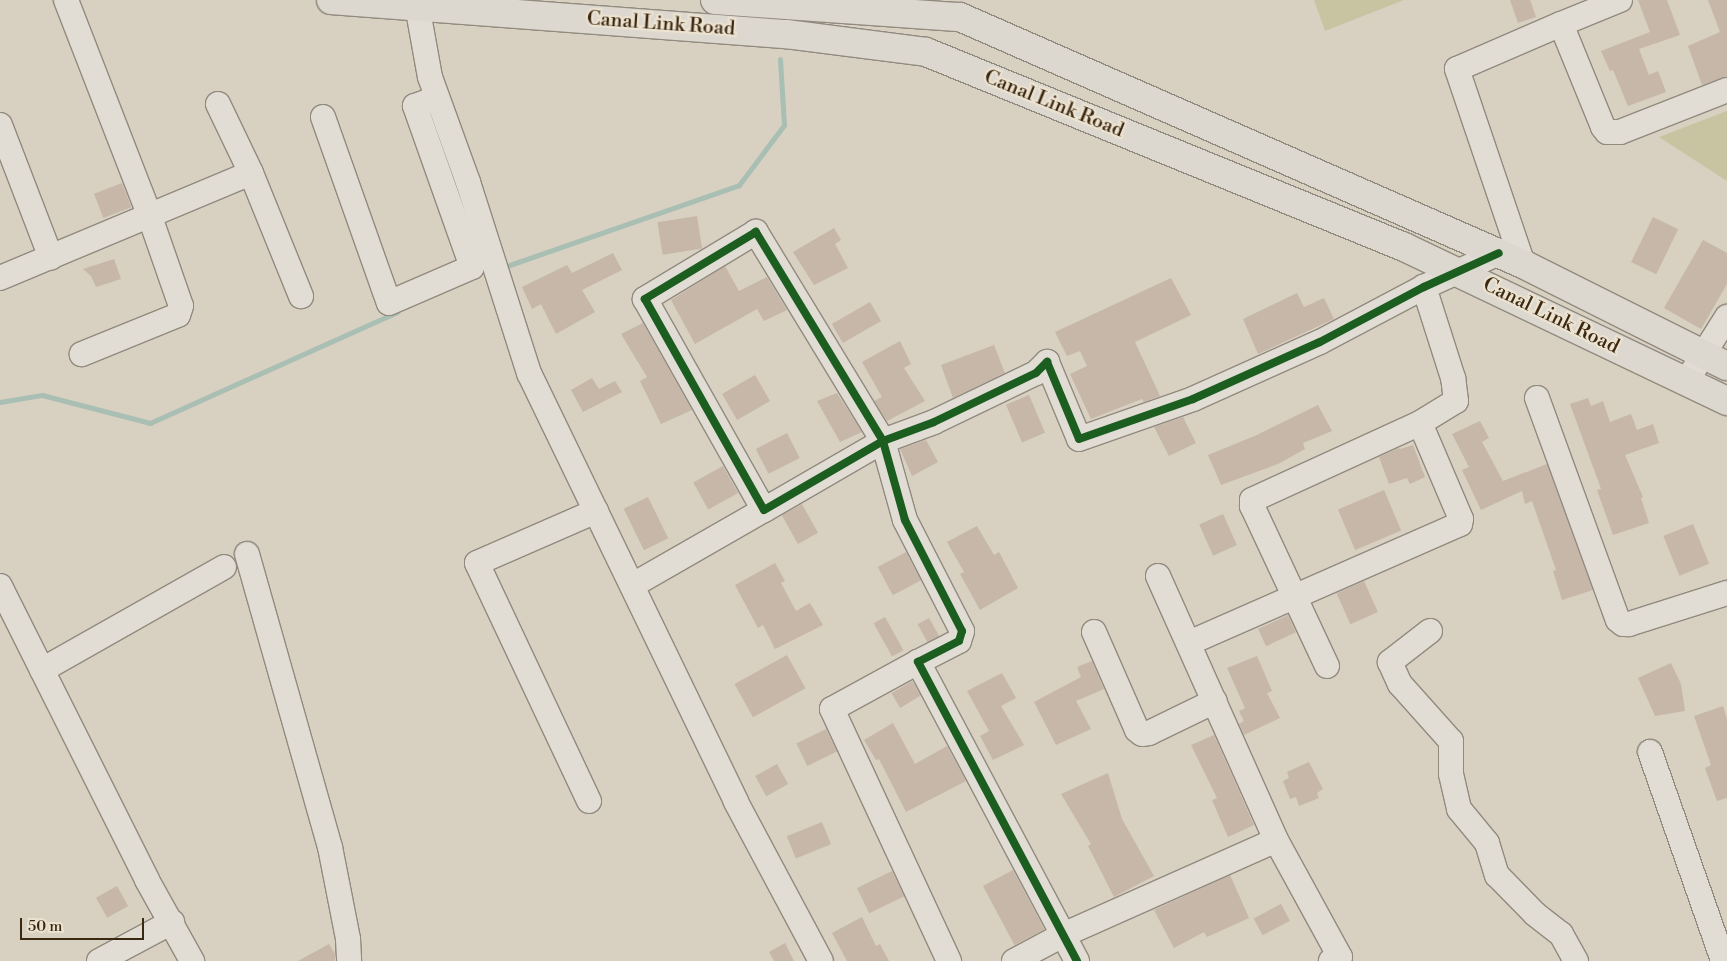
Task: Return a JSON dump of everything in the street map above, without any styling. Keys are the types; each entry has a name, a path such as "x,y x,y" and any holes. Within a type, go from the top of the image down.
{"main road":[{"name":"Canal Link Road","path":"332,0 786,34 926,52 1201,163 1459,271 1727,401"},
{"name":"Canal Link Road","path":"716,0 960,16 1511,259 1716,361"},
{"path":"888,47 898,12"}],"street":[{"path":"66,0 150,217 181,306 181,312 173,317 82,354"},
{"path":"632,585 883,441 934,422 1036,373 1047,362 1079,440 1202,395 1320,342 1424,287 1459,271 1511,259 1457,69 1620,0"},
{"path":"417,5 430,77 477,248 529,373 736,802 821,961"},
{"path":"1561,24 1603,127 1611,133 1620,132 1727,90"},
{"path":"218,104 251,173 301,296"},
{"path":"323,117 389,304 472,267 477,248"},
{"path":"0,125 51,258"},
{"path":"0,278 150,217 251,173"},
{"path":"764,510 645,299 756,232 883,441 905,520 962,631 958,641 832,709 949,961"},
{"path":"1328,666 1252,506 1252,500 1420,424 1452,405 1457,397 1453,378 1424,287"},
{"path":"1686,382 1716,361 1727,317"},
{"path":"1537,398 1618,620 1623,624 1628,624 1727,593"},
{"path":"1190,643 1460,524 1461,519 1420,424"},
{"path":"588,800 477,563 596,511"},
{"path":"247,554 330,847 348,939 349,961"},
{"path":"42,670 224,567"},
{"path":"1158,576 1190,643 1276,840 1338,960"},
{"path":"0,586 147,880 192,961"},
{"path":"1430,631 1390,662 1400,684 1451,741 1451,774 1459,809 1487,843 1498,875 1535,914 1561,934 1576,961"},
{"path":"1094,632 1137,730 1142,734 1149,733 1215,701"},
{"path":"918,662 1077,961"},
{"path":"1650,752 1723,961"},
{"path":"1014,961 1063,935 1276,840"},
{"path":"99,961 172,922"}],"shaded area":[{"path":"1314,0 1404,0 1325,31"},
{"path":"1727,111 1727,181 1659,137"}],"building":[{"path":"1510,0 1530,0 1536,17 1518,23"},
{"path":"1638,0 1667,0 1680,35 1639,49 1649,75 1658,71 1666,92 1628,106 1613,70 1610,71 1601,51 1650,32"},
{"path":"1708,0 1727,0 1727,77 1702,85 1688,46 1720,32"},
{"path":"122,183 131,207 103,218 94,194"},
{"path":"697,216 702,249 663,255 657,222"},
{"path":"1653,217 1678,229 1656,274 1631,262"},
{"path":"834,228 841,240 835,244 848,268 814,285 793,252"},
{"path":"1703,240 1727,253 1727,284 1701,329 1664,308"},
{"path":"613,253 622,270 582,290 595,312 556,334 541,304 532,309 522,287 567,265 572,273"},
{"path":"114,259 121,279 96,287 91,276 83,269"},
{"path":"725,266 739,291 767,277 787,310 764,321 757,309 695,344 671,300"},
{"path":"1171,278 1191,315 1135,342 1160,396 1144,402 1142,399 1091,419 1070,374 1087,366 1080,351 1067,356 1055,332"},
{"path":"1297,293 1304,307 1324,298 1334,319 1258,354 1243,319"},
{"path":"870,302 881,321 843,343 832,324"},
{"path":"643,323 692,410 661,424 640,381 647,377 621,334"},
{"path":"900,341 911,364 904,368 925,401 887,421 874,401 882,397 862,362"},
{"path":"994,345 1005,373 953,398 941,365"},
{"path":"755,375 770,401 737,420 722,394"},
{"path":"592,378 599,389 615,381 622,392 583,412 571,390"},
{"path":"837,393 862,432 840,442 817,401"},
{"path":"1029,395 1045,433 1022,443 1006,405"},
{"path":"1588,398 1591,406 1603,401 1610,422 1631,414 1637,430 1653,424 1659,443 1625,455 1643,497 1641,498 1649,523 1613,535 1597,490 1601,489 1570,404"},
{"path":"1318,405 1332,431 1303,443 1305,449 1278,464 1221,485 1208,455 1257,435"},
{"path":"1183,417 1196,443 1169,456 1154,427"},
{"path":"1480,421 1489,438 1482,442 1503,481 1547,464 1593,590 1562,600 1553,571 1556,570 1532,501 1525,504 1522,491 1481,510 1462,470 1469,467 1452,434"},
{"path":"787,433 800,458 769,474 756,449"},
{"path":"926,440 938,462 912,476 900,449"},
{"path":"1413,445 1425,477 1410,484 1407,478 1389,484 1379,457 1399,448"},
{"path":"723,466 738,493 708,510 693,482"},
{"path":"1384,490 1401,531 1355,550 1338,510"},
{"path":"648,497 668,538 644,550 624,509"},
{"path":"802,504 818,533 798,544 782,515"},
{"path":"1223,514 1237,545 1213,556 1199,525"},
{"path":"1693,524 1709,564 1679,576 1663,536"},
{"path":"977,526 994,555 999,552 1018,588 980,610 960,574 964,572 947,542"},
{"path":"906,552 921,580 893,595 878,567"},
{"path":"775,563 785,581 781,583 796,611 810,603 823,625 775,649 763,625 758,628 735,585"},
{"path":"1364,581 1378,612 1350,624 1337,593"},
{"path":"1288,615 1296,632 1266,646 1258,629"},
{"path":"885,617 903,650 892,657 874,623"},
{"path":"929,618 939,636 928,643 918,624"},
{"path":"787,655 805,688 753,717 735,684"},
{"path":"1257,656 1272,691 1267,693 1280,718 1244,735 1239,724 1244,721 1239,711 1245,708 1227,668"},
{"path":"1092,661 1104,689 1076,701 1091,729 1056,745 1034,702 1081,677 1077,667"},
{"path":"1671,663 1681,684 1685,711 1655,716 1638,678"},
{"path":"1002,673 1016,698 1001,706 1024,745 993,760 980,736 989,731 967,691"},
{"path":"912,681 921,696 900,708 891,693"},
{"path":"1723,706 1727,719 1727,798 1717,801 1705,768 1711,765 1694,716"},
{"path":"893,723 915,764 947,746 966,781 906,812 879,759 876,760 864,740"},
{"path":"826,729 837,751 807,766 796,743"},
{"path":"1214,735 1254,825 1228,837 1212,800 1217,798 1191,745"},
{"path":"1309,762 1323,789 1317,793 1319,798 1299,806 1296,797 1290,799 1283,781 1289,778 1287,772"},
{"path":"777,764 788,784 766,796 755,776"},
{"path":"1108,773 1122,819 1154,876 1114,897 1088,846 1091,844 1061,794"},
{"path":"822,822 831,844 796,858 787,836"},
{"path":"1013,870 1044,929 1014,945 983,886"},
{"path":"892,871 904,896 869,913 857,888"},
{"path":"1230,875 1249,918 1207,937 1204,932 1174,948 1154,910"},
{"path":"117,886 128,906 107,918 96,898"},
{"path":"1281,904 1290,921 1263,935 1254,919"},
{"path":"862,917 876,946 880,944 889,961 847,961 832,933"},
{"path":"785,943 794,961 774,961 769,952"},
{"path":"329,944 335,954 335,961 298,961"}],"waterway":[{"path":"501,268 739,185 784,125 780,59"},
{"path":"0,402 42,395 150,423 397,312"}],"cycle path":[{"path":"1077,961 918,662 959,641 962,631 905,520 883,441 756,232 645,299 764,510 883,441 934,422 1036,373 1047,362 1079,439 1193,399 1320,342 1424,287 1499,253"}]}
